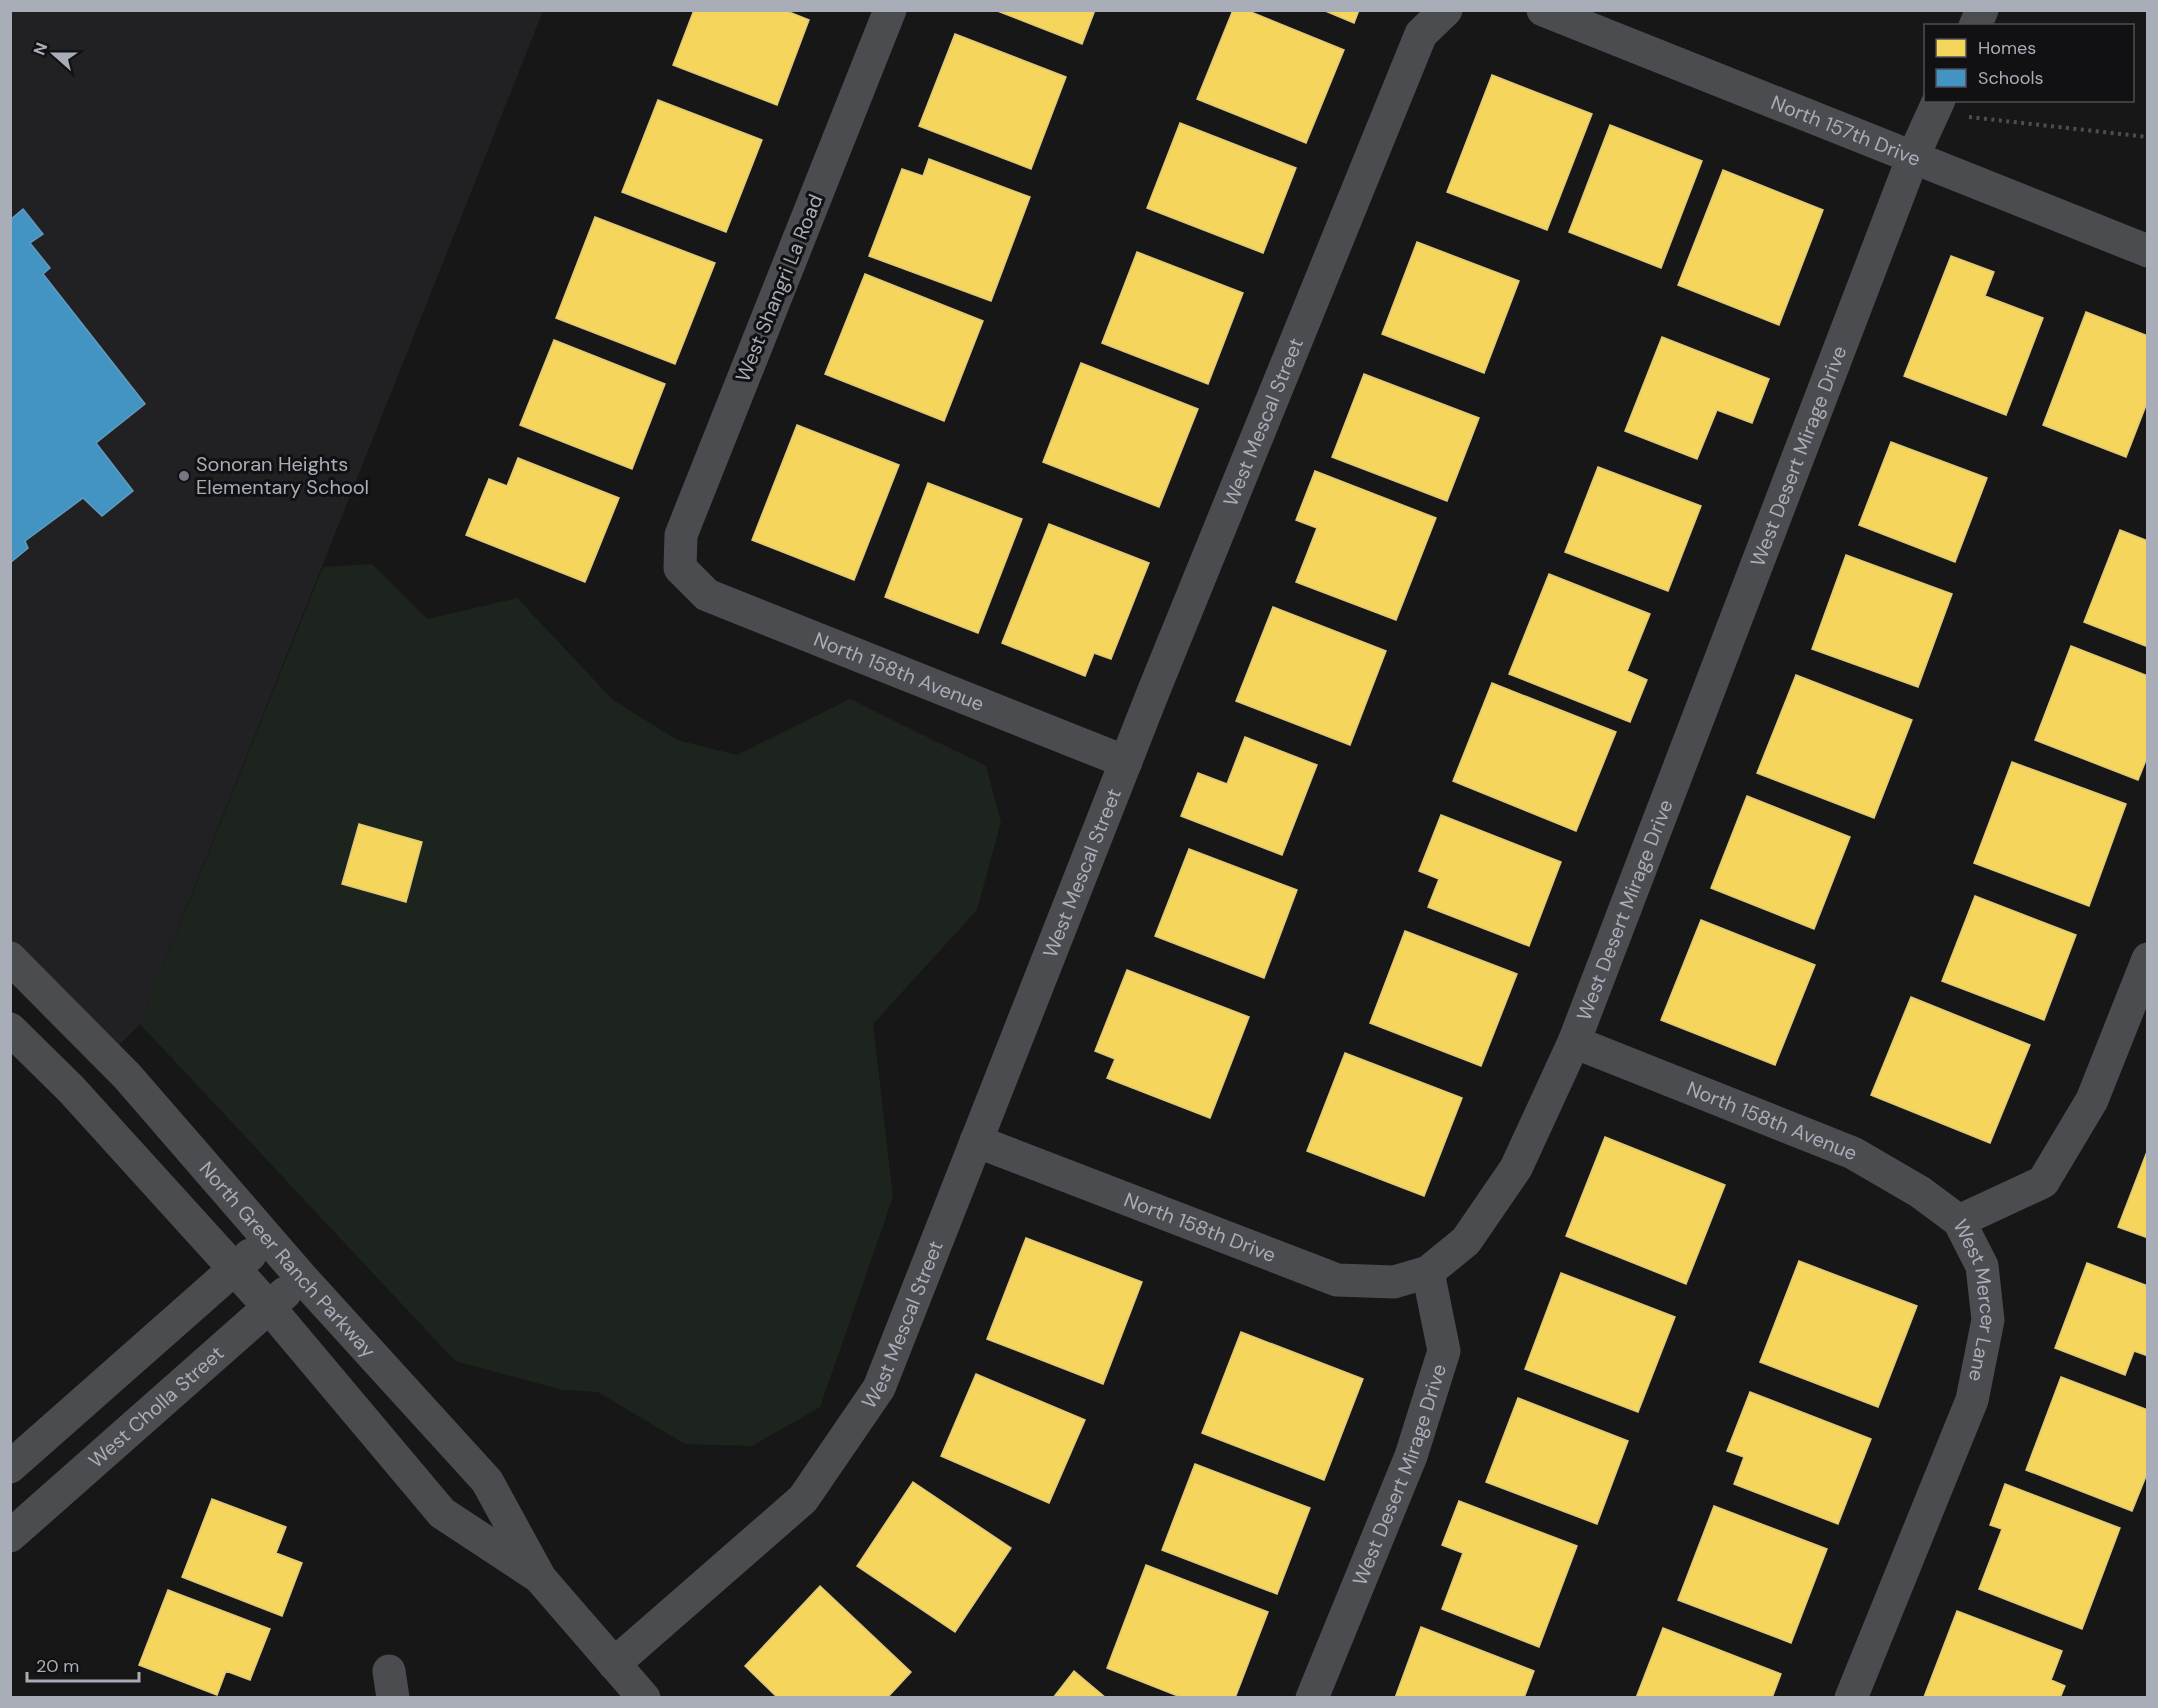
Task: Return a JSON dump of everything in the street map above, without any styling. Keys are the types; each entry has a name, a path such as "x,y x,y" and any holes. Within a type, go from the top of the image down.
{"street":[{"name":"West Shangri La Road","path":"680,568 681,535 890,10"},
{"name":"West Mescal Street","path":"614,1664 803,1499 879,1388 1125,762 1421,34 1446,10"},
{"name":"North 157th Drive","path":"1543,10 2148,251"},
{"path":"1976,24 1982,10"},
{"name":"West Desert Mirage Drive","path":"1312,1698 1411,1456 1444,1351 1428,1272 1466,1241 1516,1168 1574,1042 1913,156 1938,102"},
{"name":"North 158th Avenue","path":"680,568 707,595 1125,762"},
{"name":"North Greer Ranch Parkway","path":"10,958 127,1076 270,1238 303,1279 487,1481 540,1578 644,1698"},
{"name":"West Mercer Lane","path":"1851,1698 1972,1400 1988,1320 1982,1266 1959,1221 2043,1182 2091,1100 2148,959"},
{"name":"North Greer Ranch Parkway","path":"10,1029 71,1089 268,1306 442,1513 540,1578"},
{"name":"North 158th Avenue","path":"1574,1042 1853,1153 1920,1192 1959,1221"},
{"name":"North 158th Drive","path":"976,1141 1337,1280 1394,1282 1428,1272"},
{"path":"10,1467 270,1238"},
{"name":"West Cholla Street","path":"10,1536 268,1306 303,1279"}],"path":[{"path":"1969,117 2148,136"}],"shaded area":[{"name":"Sonoran Heights Elementary School","path":"11,11 543,11 140,1024 115,1049 11,941"},
{"path":"372,564 427,619 517,598 613,700 677,740 737,755 850,699 986,766 1001,822 977,910 873,1024 893,1197 820,1407 752,1446 685,1444 598,1392 563,1390 455,1361 140,1024 323,567"}],"building: Homes":[{"path":"694,10 784,10 809,20 777,105 673,65"},
{"path":"995,10 1095,10 1082,44"},
{"path":"1233,10 1246,10 1344,50 1306,143 1197,99"},
{"path":"1323,10 1359,10 1354,23"},
{"path":"955,34 1066,77 1031,169 919,126"},
{"path":"1492,75 1592,114 1547,230 1447,192"},
{"path":"658,100 762,140 726,232 622,192"},
{"path":"1180,123 1296,168 1263,253 1147,208"},
{"path":"1610,125 1702,161 1661,268 1569,232"},
{"path":"929,159 1030,197 991,301 869,256 902,169 923,176"},
{"path":"1723,170 1823,210 1779,325 1678,285"},
{"path":"595,217 715,263 675,364 556,318"},
{"path":"1417,242 1519,281 1484,373 1382,334"},
{"path":"1137,252 1243,293 1208,384 1102,343"},
{"path":"1951,256 1994,272 1985,296 2043,318 2006,415 1904,376"},
{"path":"865,274 983,321 944,421 825,374"},
{"path":"2086,312 2148,336 2148,400 2126,457 2043,425"},
{"path":"1662,337 1769,379 1752,423 1717,410 1697,459 1625,431"},
{"path":"554,340 665,384 632,469 520,425"},
{"path":"1081,363 1198,409 1159,507 1043,462"},
{"path":"1364,374 1479,418 1447,501 1332,457"},
{"path":"797,425 899,465 854,580 752,540"},
{"path":"1891,442 1987,478 1955,562 1859,525"},
{"path":"518,458 619,498 585,582 466,535 489,479 507,486"},
{"path":"1598,467 1701,506 1668,591 1565,552"},
{"path":"1315,471 1436,518 1396,620 1296,582 1317,528 1296,520"},
{"path":"928,483 1022,519 978,633 885,597"},
{"path":"1049,524 1149,563 1111,659 1094,653 1085,676 1002,643"},
{"path":"2120,530 2148,541 2148,647 2084,622"},
{"path":"1846,555 1952,594 1918,687 1812,649"},
{"path":"1549,574 1650,614 1627,671 1647,680 1630,722 1509,674"},
{"path":"1273,607 1386,651 1350,745 1236,701"},
{"path":"2071,646 2148,676 2148,755 2138,780 2035,740"},
{"path":"1796,675 1912,720 1874,818 1757,773"},
{"path":"1492,683 1616,732 1576,831 1453,781"},
{"path":"1245,737 1317,765 1282,855 1181,816 1198,773 1227,784"},
{"path":"2012,762 2126,804 2089,906 1974,863"},
{"path":"1747,796 1850,837 1814,929 1711,888"},
{"path":"1441,815 1561,862 1529,946 1428,907 1439,879 1419,871"},
{"path":"359,824 422,842 406,902 342,884"},
{"path":"1189,849 1297,890 1264,978 1155,936"},
{"path":"1975,896 2076,935 2044,1020 1942,981"},
{"path":"1701,920 1815,965 1775,1065 1661,1020"},
{"path":"1405,931 1517,974 1481,1066 1370,1023"},
{"path":"1127,970 1249,1017 1210,1118 1107,1078 1115,1059 1095,1051"},
{"path":"1911,997 2030,1045 1990,1143 1871,1095"},
{"path":"1345,1053 1462,1098 1424,1196 1307,1151"},
{"path":"1605,1137 1725,1185 1686,1284 1566,1236"},
{"path":"2148,1149 2148,1238 2118,1227"},
{"path":"1026,1238 1142,1282 1103,1384 987,1339"},
{"path":"1799,1261 1917,1306 1878,1407 1760,1362"},
{"path":"2087,1263 2148,1286 2148,1356 2134,1351 2125,1375 2055,1348"},
{"path":"1561,1273 1675,1317 1638,1412 1525,1369"},
{"path":"1241,1332 1363,1379 1324,1480 1202,1433"},
{"path":"976,1374 1085,1420 1049,1503 941,1456"},
{"path":"2061,1377 2148,1410 2148,1471 2132,1511 2026,1470"},
{"path":"1750,1392 1871,1439 1838,1524 1734,1484 1744,1457 1727,1451"},
{"path":"1518,1398 1628,1441 1597,1524 1486,1482"},
{"path":"1195,1464 1310,1508 1277,1594 1162,1550"},
{"path":"913,1482 1011,1548 955,1632 857,1566"},
{"path":"2005,1484 2120,1528 2082,1629 1979,1589 2002,1529 1990,1525"},
{"path":"212,1499 286,1527 276,1553 302,1563 282,1616 182,1577"},
{"path":"1459,1501 1577,1546 1539,1647 1442,1609 1463,1553 1442,1545"},
{"path":"1714,1506 1827,1549 1791,1643 1678,1600"},
{"path":"1146,1565 1268,1612 1235,1698 1183,1698 1107,1668"},
{"path":"820,1586 911,1672 887,1698 778,1698 745,1666"},
{"path":"168,1590 270,1629 250,1680 226,1671 217,1695 139,1665"},
{"path":"1957,1611 2062,1651 2051,1680 2065,1686 2060,1698 1924,1697"},
{"path":"1421,1627 1534,1671 1524,1698 1395,1698"},
{"path":"1663,1628 1781,1674 1772,1698 1636,1698"},
{"path":"1074,1671 1106,1698 1053,1698"}],"building: Schools":[{"path":"23,209 43,234 30,243 50,268 43,274 145,404 96,443 133,491 102,516 83,498 25,541 28,548 10,563 10,220"}],"place":[{"name":"Sonoran Heights Elementary School","path":"184,476"}]}
